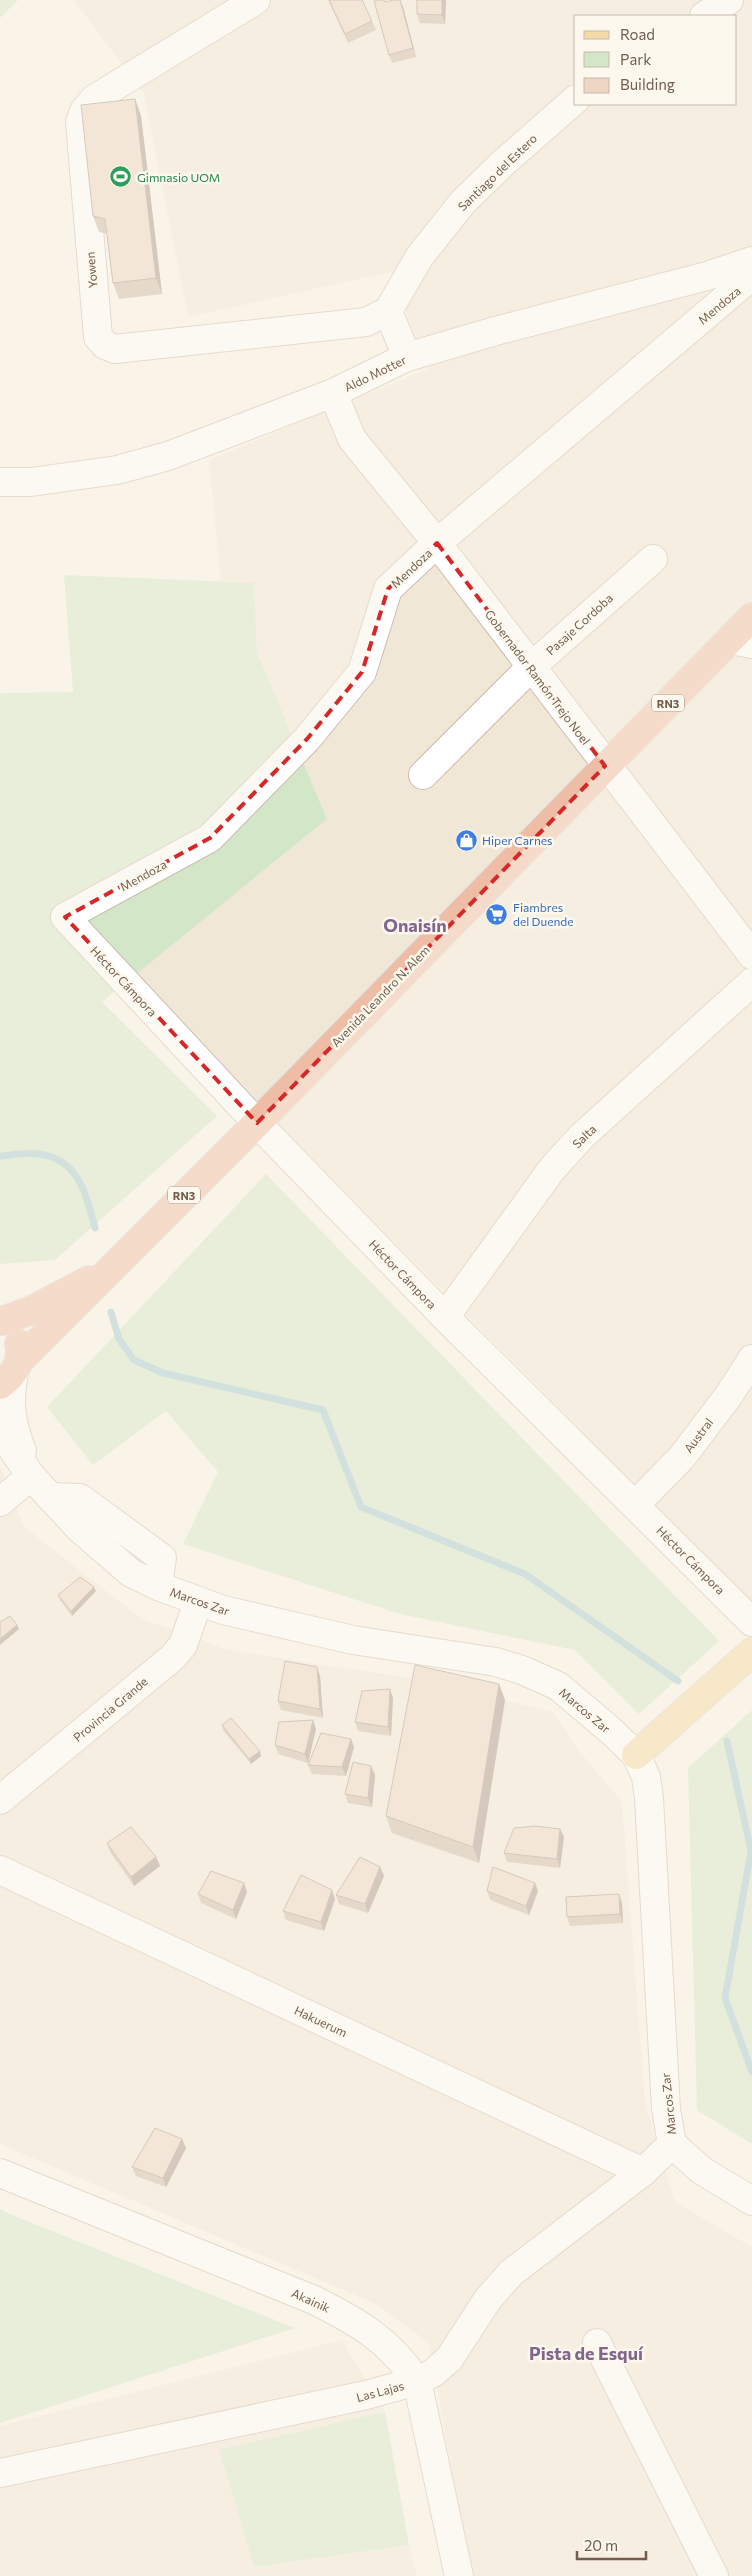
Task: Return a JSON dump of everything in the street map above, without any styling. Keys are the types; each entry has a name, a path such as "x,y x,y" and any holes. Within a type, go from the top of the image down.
{"highway":[{"name":"Avenida Leandro N. Alem","path":"11,1373 112,1266 257,1123 605,766 742,642 752,617"},
{"name":"Avenida Leandro N. Alem","path":"1,1320 32,1310 112,1266"},
{"name":"Avenida Leandro N. Alem","path":"1,1320 11,1328 17,1338 20,1349 11,1373"}],"main road":[{"path":"636,1755 752,1652"}],"street":[{"name":"Yowen","path":"256,0 94,99 84,111 80,122 98,337 105,345 115,349 357,324 366,322 388,311"},
{"path":"706,15 729,0"},
{"name":"Santiago del Estero","path":"388,311 420,256 463,202 502,164 574,101"},
{"name":"Aldo Motter","path":"0,482 31,482 125,467 168,456 333,393 407,357 499,330 707,276 752,261"},
{"name":"Mendoza","path":"65,917 210,838 307,739 362,672 388,589 437,543 752,276"},
{"path":"388,311 407,357"},
{"name":"Gobernador Ramón Trejo Noel","path":"333,393 352,439 437,543 605,766 752,955"},
{"name":"Pasaje Cordoba","path":"422,775 531,667 653,559"},
{"name":"Héctor Cámpora","path":"65,917 257,1123 445,1317 636,1504 752,1622"},
{"name":"Salta","path":"445,1317 552,1169 582,1137 752,982"},
{"name":"Austral","path":"636,1504 682,1457 729,1395 752,1359"},
{"name":"Marcos Zar","path":"11,1373 9,1396 12,1426 31,1476"},
{"name":"Marcos Zar","path":"0,1431 31,1476 50,1497 106,1553 131,1573 198,1602 353,1640 496,1662 522,1670 558,1686 636,1755 646,1777 649,1798 666,2108 672,2144 701,2170 752,2201"},
{"path":"0,1502 31,1476"},
{"name":"Provincia Grande","path":"0,1800 173,1657 182,1645 198,1602"},
{"name":"Hakuerum","path":"0,1870 642,2172"},
{"name":"Las Lajas","path":"0,2473 366,2396 417,2381 433,2373 449,2359 488,2299 511,2273 642,2172 672,2144"},
{"name":"Akainik","path":"0,2173 314,2300 355,2320 380,2338 404,2362 417,2381 459,2576"},
{"path":"597,2343 714,2576"}],"highlighted area":[{"path":"437,543 605,766 257,1123 65,917 210,838 307,739 362,672 388,589"}],"shaded area":[{"path":"74,0 752,0 752,1605 281,1126 137,973 327,819 257,652 254,583 221,581 209,460 428,369 391,272 188,317 144,94"},
{"path":"0,1466 24,1527 142,1619 228,1650 422,1680 553,1712 579,1751 622,1802 645,2104 675,2202 752,2247 752,2576 471,2576 429,2343 376,2304 0,2144"},
{"path":"342,2340 385,2412 219,2451 254,2567 409,2545 417,2576 0,2576 0,2426"}],"green space":[{"path":"0,0 18,0 0,18"},
{"path":"64,575 254,583 257,652 327,819 102,1002 217,1116 55,1260 0,1264 0,693 73,692"},
{"path":"266,1174 719,1641 639,1714 575,1650 400,1614 183,1544 218,1472 166,1411 93,1465 47,1407"},
{"path":"752,1710 752,2144 697,2110 688,1768"},
{"path":"0,2209 10,2214 295,2328 0,2423"},
{"path":"385,2412 409,2545 254,2567 219,2450"}],"building":[{"path":"329,0 362,0 372,21 345,34"},
{"path":"384,0 385,2 400,0 413,48 389,55 374,1"},
{"path":"417,0 442,0 442,15 417,14"},
{"name":"Gimnasio UOM","path":"135,99 156,278 113,283 105,219 93,216 81,105"},
{"path":"80,1577 94,1587 71,1611 58,1595"},
{"path":"10,1616 17,1625 0,1639 0,1622"},
{"path":"285,1661 317,1667 320,1709 278,1701"},
{"path":"415,1665 499,1684 473,1847 386,1816"},
{"path":"390,1689 388,1727 355,1722 362,1691"},
{"path":"231,1718 260,1751 249,1759 222,1725"},
{"path":"313,1720 305,1754 275,1745 279,1722"},
{"path":"321,1733 351,1739 342,1767 308,1765"},
{"path":"353,1762 371,1766 368,1798 345,1794"},
{"path":"535,1826 560,1829 557,1859 504,1853 514,1828"},
{"path":"131,1827 156,1857 131,1877 107,1843"},
{"path":"360,1857 380,1867 365,1904 336,1895"},
{"path":"493,1867 535,1883 526,1906 487,1891"},
{"path":"211,1871 244,1883 233,1910 198,1894"},
{"path":"301,1875 332,1890 321,1922 283,1911"},
{"path":"619,1894 620,1914 567,1917 566,1897"},
{"path":"155,2128 182,2139 163,2178 132,2167"}],"waterway":[{"path":"0,1156 34,1153 53,1157 63,1163 79,1180 95,1228"},
{"path":"111,1312 119,1339 134,1360 163,1373 323,1410 361,1507 525,1574 678,1681"},
{"path":"727,1741 751,1851 725,1998 752,2072"}],"place":[{"name":"Gimnasio UOM","path":"121,177"},
{"name":"Hiper Carnes","path":"466,840"},
{"name":"Fiambres del Duende","path":"497,914"}],"district":[{"name":"Onaisín","path":"415,925"},
{"name":"Pista de Esquí","path":"586,2353"}]}
